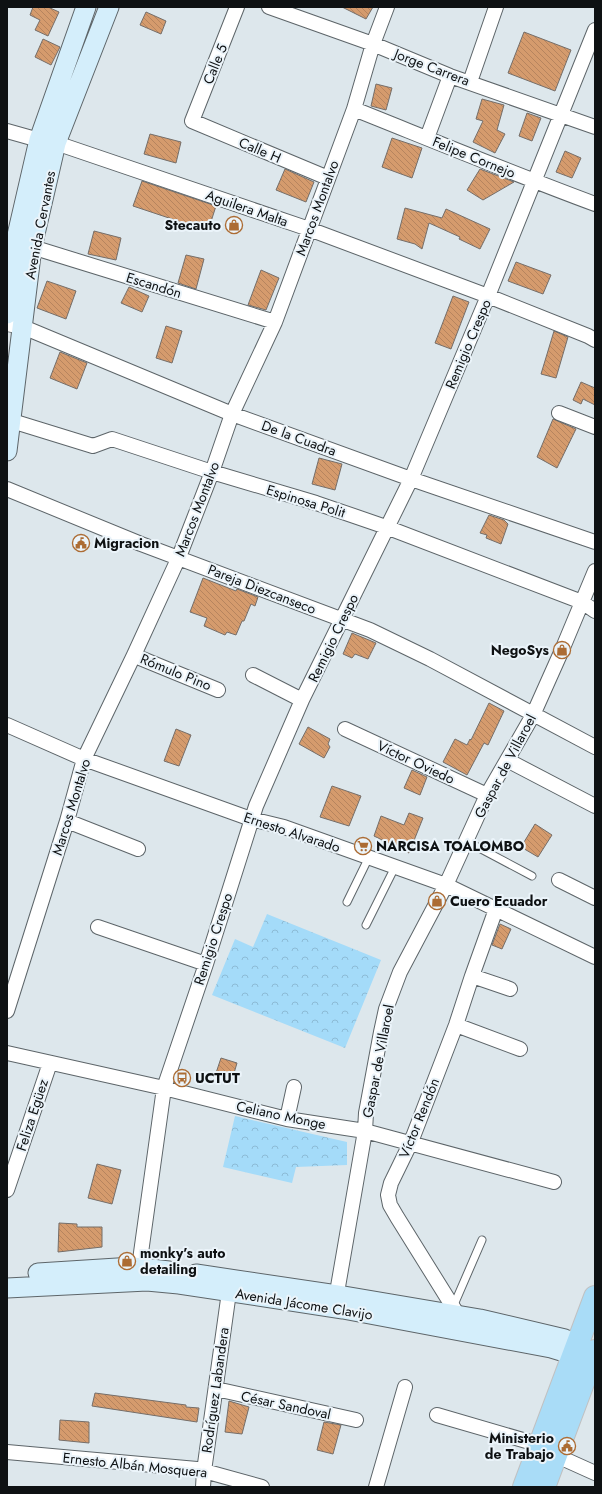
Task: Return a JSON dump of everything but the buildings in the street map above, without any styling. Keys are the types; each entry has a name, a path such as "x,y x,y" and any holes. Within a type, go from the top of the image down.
{"main road":[{"path":"524,1487 548,1450 589,1355 595,1297"},
{"path":"544,1487 548,1450"}],"street":[{"name":"Avenida Cervantes","path":"7,314 15,244 47,142 86,7"},
{"name":"Avenida Cervantes","path":"7,451 12,421 15,325 32,247 47,142 108,7"},
{"name":"Calle 5","path":"192,121 237,7"},
{"name":"Jorge Carrera","path":"269,7 373,44 450,76 595,127"},
{"name":"Marcos Montalvo","path":"7,1011 67,821 84,759 134,655 178,557 212,472 232,414 275,322 354,110 373,44 387,7"},
{"path":"470,82 496,7"},
{"name":"Remigio Crespo","path":"139,1267 164,1088 206,964 251,819 302,700 411,479 488,296 595,30"},
{"path":"427,138 450,76"},
{"name":"Felipe Cornejo","path":"354,110 427,138 533,182 595,204"},
{"name":"Calle H","path":"192,121 328,178"},
{"name":"Aguilera Malta","path":"7,131 47,142 309,229 488,296 595,340"},
{"name":"Escandón","path":"32,247 275,322"},
{"name":"De la Cuadra","path":"15,325 232,414 411,479 595,542"},
{"path":"559,413 595,427"},
{"name":"Espinosa Polit","path":"12,421 93,446 112,438 212,472 316,503 386,527 582,602 595,611"},
{"name":"Pareja Diezcanseco","path":"7,489 141,544 370,630 595,747"},
{"name":"Gaspar de Villaroel","path":"335,1302 365,1131 366,1113 380,1032 386,1009 400,972 446,885 487,795 533,715 595,571"},
{"name":"Rómulo Pino","path":"134,655 218,690"},
{"path":"253,675 302,700"},
{"name":"Ernesto Alvarado","path":"7,725 84,759 251,819 284,827 446,885 595,957"},
{"name":"Víctor Oviedo","path":"344,729 487,795"},
{"path":"507,760 595,806"},
{"path":"67,821 138,849"},
{"path":"559,880 595,898"},
{"name":"Víctor Rendón","path":"455,1311 390,1205 388,1195 391,1183 411,1142 456,1025 496,909"},
{"path":"98,927 206,964"},
{"path":"472,976 510,989"},
{"path":"456,1025 520,1049"},
{"name":"Celiano Monge","path":"7,1053 164,1088 287,1119 365,1131 411,1142 554,1182"},
{"name":"Feliza Egüez","path":"7,1190 50,1063"},
{"path":"287,1119 294,1087"},
{"name":"Avenida Jácome Clavijo","path":"7,1276 139,1267 223,1278 589,1355"},
{"name":"Avenida Jácome Clavijo","path":"7,1288 147,1281 179,1284 229,1292 455,1311 560,1337 589,1355"},
{"name":"Rodríguez Labandera","path":"203,1487 229,1292"},
{"path":"376,1487 405,1387"},
{"name":"César Sandoval","path":"216,1389 356,1420"},
{"path":"437,1415 548,1450 595,1473"},
{"name":"Ernesto Albán Mosquera","path":"7,1452 183,1468 204,1471 262,1487"}],"lane":[{"path":"466,841 532,876"},
{"path":"347,902 369,857"},
{"path":"366,925 395,867"},
{"path":"455,1311 482,1240"}],"green space":[{"path":"267,914 381,960 345,1048 212,995 235,939 253,947"},
{"path":"235,1116 347,1142 347,1165 296,1167 292,1183 223,1167"}],"place":[{"name":"Stecauto","path":"234,225"},
{"name":"Migracion","path":"81,543"},
{"name":"NegoSys","path":"562,650"},
{"name":"NARCISA TOALOMBO","path":"363,846"},
{"name":"Cuero Ecuador","path":"437,901"},
{"name":"UCTUT","path":"182,1078"},
{"name":"monky’s auto detailing","path":"127,1261"},
{"name":"Ministerio de Trabajo","path":"567,1446"}]}
